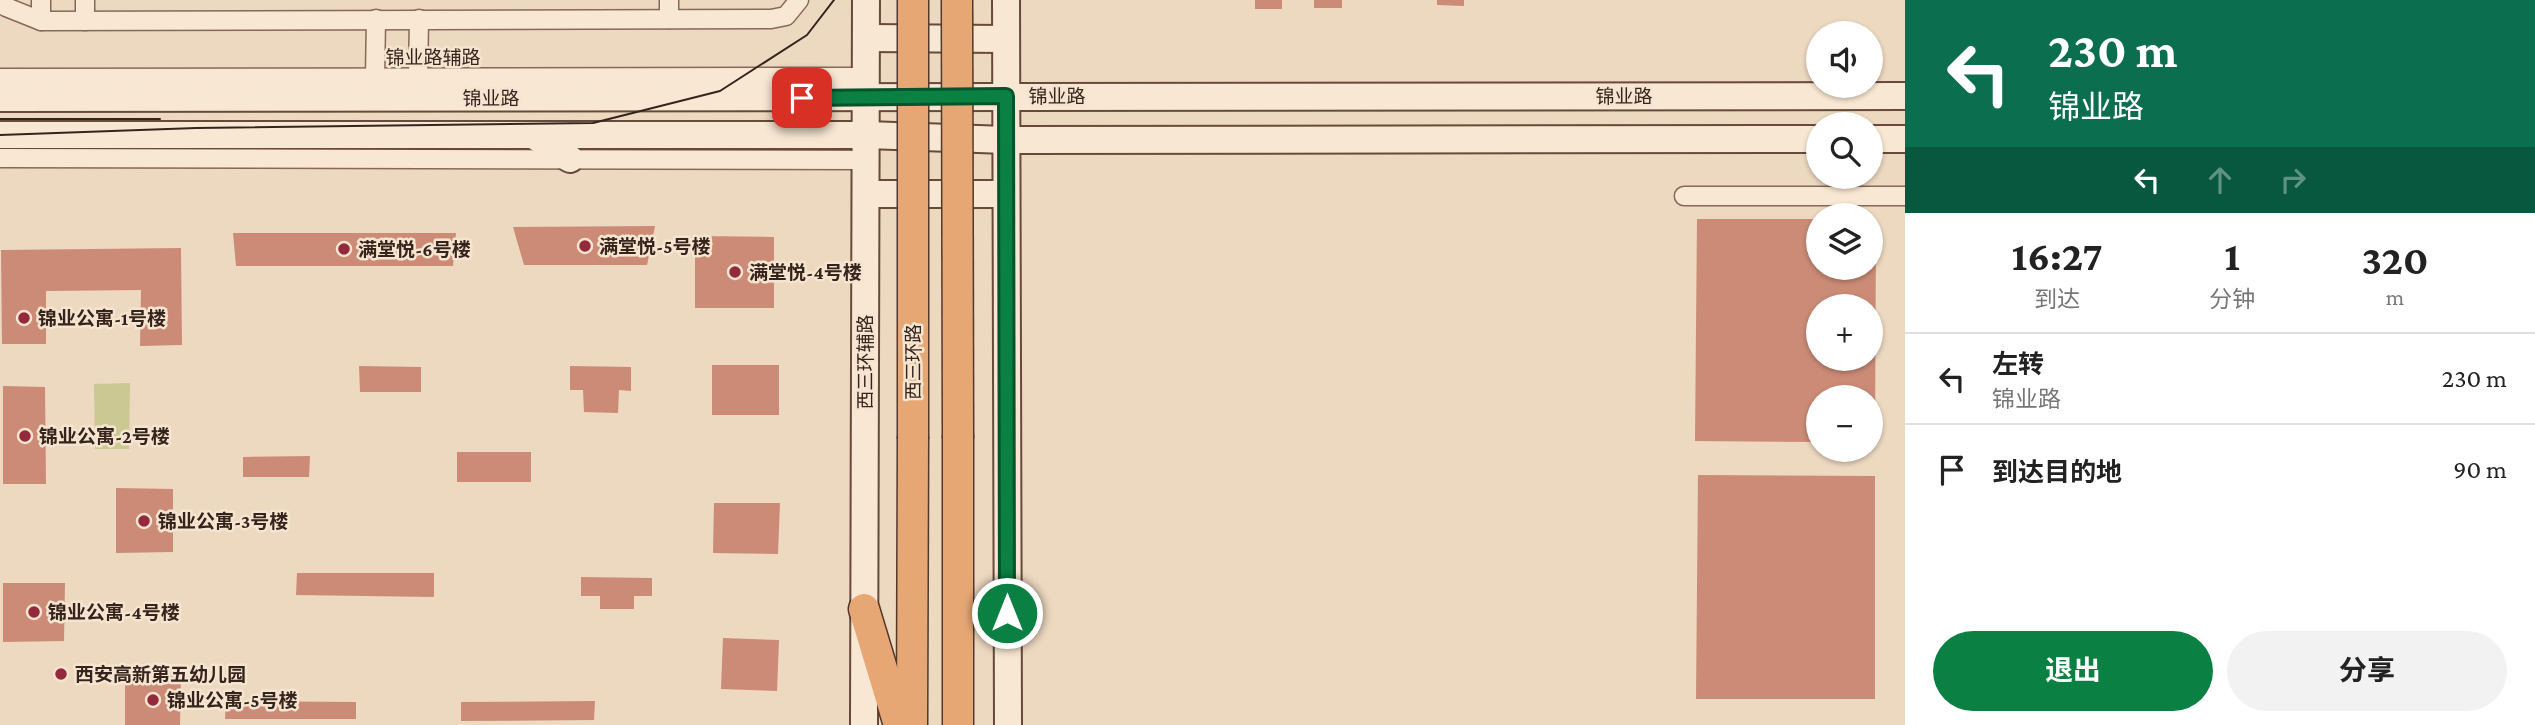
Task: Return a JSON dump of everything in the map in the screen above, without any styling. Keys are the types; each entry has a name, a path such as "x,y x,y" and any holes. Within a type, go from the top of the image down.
{"highway":[{"name":"西三环路","path":"912,725 914,0"},
{"path":"957,0 958,725"},
{"path":"864,609 899,725"}],"main road":[{"name":"西三环辅路","path":"864,725 866,0"},
{"path":"1006,0 1008,725"},
{"path":"867,38 1006,38"},
{"name":"锦业路","path":"0,98 369,88 867,88 1006,96 1905,96"},
{"name":"锦业路","path":"0,135 533,135 867,147 1006,140 1806,139"},
{"path":"533,135 570,159"},
{"path":"1883,139 1905,139"},
{"path":"866,194 1006,194"}],"street":[{"path":"41,0 41,21"},
{"path":"85,0 85,21"},
{"path":"669,0 669,19"},
{"path":"0,1 6,7 41,21 85,21 771,19 786,16 799,0"},
{"path":"369,88 376,19"},
{"path":"419,19 426,88"},
{"name":"锦业路辅路","path":"0,78 369,88"},
{"path":"0,158 570,159 867,147"},
{"path":"1684,196 1905,197"}],"shaded area":[{"path":"130,383 129,449 95,449 94,384"}],"building":[{"path":"1255,0 1282,0 1282,9 1255,9"},
{"path":"1314,0 1342,0 1342,8 1314,8"},
{"path":"1437,0 1464,0 1464,6 1437,5"},
{"path":"1697,219 1806,219 1806,280 1876,280 1876,294 1806,294 1806,371 1875,371 1875,385 1806,385 1806,442 1695,441"},
{"name":"满堂悦-5号楼","path":"655,226 647,265 524,265 513,227"},
{"name":"满堂悦-6号楼","path":"233,233 456,233 453,266 236,266"},
{"name":"满堂悦-4号楼","path":"695,236 774,237 774,308 695,308"},
{"name":"锦业公寓-1号楼","path":"181,248 182,345 140,346 141,290 46,291 46,344 2,344 1,250"},
{"path":"712,365 779,365 779,415 712,415"},
{"path":"359,366 421,367 421,392 360,392"},
{"path":"570,366 631,367 631,391 619,390 618,413 584,412 583,390 570,390"},
{"name":"锦业公寓-2号楼","path":"3,386 45,387 46,484 3,484"},
{"path":"457,452 531,452 531,482 457,482"},
{"path":"310,456 309,477 243,477 243,457"},
{"path":"1698,475 1875,476 1875,699 1696,699"},
{"name":"锦业公寓-3号楼","path":"116,488 173,489 173,552 116,553"},
{"path":"714,503 780,503 778,554 713,553"},
{"path":"297,573 434,573 434,597 296,595"},
{"path":"581,577 652,578 652,596 634,596 634,609 600,609 600,596 581,596"},
{"name":"锦业公寓-4号楼","path":"3,583 65,583 64,641 3,642"},
{"path":"723,638 779,640 777,691 721,689"},
{"name":"锦业公寓-5号楼","path":"125,674 181,675 180,725 125,725"},
{"path":"226,701 356,702 356,719 225,719"},
{"path":"595,701 594,720 461,721 461,702"}],"tram line":[{"path":"0,135 196,128 593,123 720,91 807,35 834,0"},
{"path":"0,119 160,119"}],"place":[{"name":"满堂悦-5号楼","path":"585,246"},
{"name":"满堂悦-6号楼","path":"344,249"},
{"name":"满堂悦-4号楼","path":"735,272"},
{"name":"锦业公寓-1号楼","path":"24,318"},
{"name":"锦业公寓-2号楼","path":"25,436"},
{"name":"锦业公寓-3号楼","path":"144,521"},
{"name":"锦业公寓-4号楼","path":"34,612"},
{"name":"西安高新第五幼儿园","path":"61,674"},
{"name":"锦业公寓-5号楼","path":"153,700"}],"route":[{"path":"802,98 1006,96 1007,613"}]}
